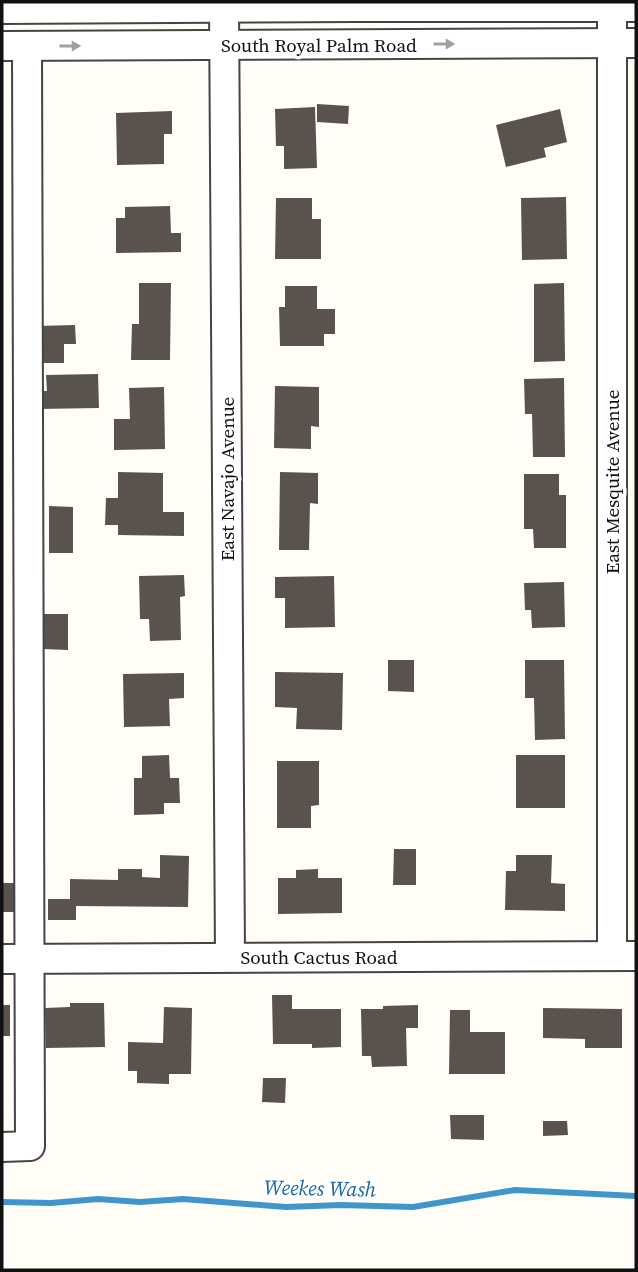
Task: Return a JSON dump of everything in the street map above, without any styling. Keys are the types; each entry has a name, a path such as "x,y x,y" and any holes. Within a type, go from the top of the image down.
{"street":[{"name":"South Royal Palm Road","path":"2,9 353,4 624,6"},
{"name":"East Navajo Avenue","path":"224,5 230,957"},
{"name":"East Mesquite Avenue","path":"624,6 624,956"},
{"name":"South Royal Palm Road","path":"14,46 624,43"},
{"path":"2,1147 30,1146 16,958 14,46"},
{"name":"South Cactus Road","path":"16,958 624,956"}],"building":[{"path":"317,104 349,106 348,124 317,122"},
{"path":"315,107 317,168 284,169 284,146 276,146 275,109"},
{"path":"560,109 567,142 544,148 546,157 506,167 496,125"},
{"path":"172,111 172,134 164,134 164,164 117,165 116,113"},
{"path":"566,197 567,259 522,260 521,198"},
{"path":"276,198 312,198 312,219 321,219 321,259 275,259"},
{"path":"170,206 171,233 181,233 181,252 116,253 116,218 125,218 125,207"},
{"path":"139,283 171,283 170,360 131,360 132,324 139,324"},
{"path":"564,283 565,361 534,362 534,284"},
{"path":"285,286 317,286 317,309 335,309 335,334 324,334 324,346 280,346 279,307 285,307"},
{"path":"75,325 76,344 64,344 64,363 38,363 37,326"},
{"path":"98,374 99,408 38,409 37,391 47,391 46,375"},
{"path":"564,378 565,457 533,457 532,414 525,414 524,379"},
{"path":"275,386 319,387 319,427 311,426 311,449 274,448"},
{"path":"164,387 165,449 114,450 114,419 130,419 129,388"},
{"path":"118,472 163,473 163,512 184,512 184,536 118,535 118,525 105,525 106,498 118,498"},
{"path":"280,472 318,473 318,504 310,503 309,550 279,550"},
{"path":"524,474 559,474 559,495 566,495 566,548 534,548 533,529 524,529"},
{"path":"49,506 73,507 73,553 49,553"},
{"path":"184,575 185,596 180,597 181,640 150,641 149,619 140,619 139,576"},
{"path":"334,576 335,627 285,628 285,598 275,598 275,577"},
{"path":"564,582 565,627 532,628 531,610 525,610 524,583"},
{"path":"44,614 68,614 68,650 43,649"},
{"path":"388,660 414,660 414,692 388,691"},
{"path":"525,660 564,660 565,739 535,740 534,698 525,698"},
{"path":"275,672 343,673 342,730 296,729 297,708 275,707"},
{"path":"184,673 184,698 169,699 170,726 124,727 123,674"},
{"path":"169,755 170,778 179,778 180,803 164,803 164,814 134,815 134,778 142,778 142,756"},
{"path":"516,755 565,755 565,808 516,808"},
{"path":"277,761 319,761 319,805 311,806 311,828 277,828"},
{"path":"394,849 416,849 416,885 393,885"},
{"path":"160,855 189,856 188,907 76,906 76,920 48,920 48,899 70,899 70,879 118,880 118,869 142,869 142,877 160,878"},
{"path":"516,855 552,855 551,883 565,884 565,911 505,910 506,871 516,871"},
{"path":"318,869 318,878 342,878 342,913 278,914 278,878 296,878 296,870"},
{"path":"2,883 14,883 14,912 2,912"},
{"path":"272,995 292,995 292,1009 341,1009 341,1047 312,1048 312,1044 273,1044"},
{"path":"70,1003 104,1003 105,1047 46,1048 45,1008 70,1007"},
{"path":"2,1005 10,1005 10,1036 2,1036"},
{"path":"418,1005 418,1028 406,1028 407,1066 372,1067 371,1056 362,1056 361,1009"},
{"path":"164,1007 192,1008 191,1074 169,1074 169,1084 137,1083 137,1071 128,1071 128,1042 163,1043"},
{"path":"543,1008 622,1009 622,1048 585,1048 585,1039 543,1038"},
{"path":"450,1010 470,1010 470,1032 505,1032 505,1074 449,1074"},
{"path":"263,1078 286,1078 285,1103 262,1102"},
{"path":"450,1115 484,1115 484,1140 451,1139"},
{"path":"543,1121 567,1121 568,1135 543,1136"}],"waterway":[{"name":"Weekes Wash","path":"2,1202 51,1203 98,1199 140,1202 183,1199 286,1207 413,1207 515,1190 636,1196"}]}
